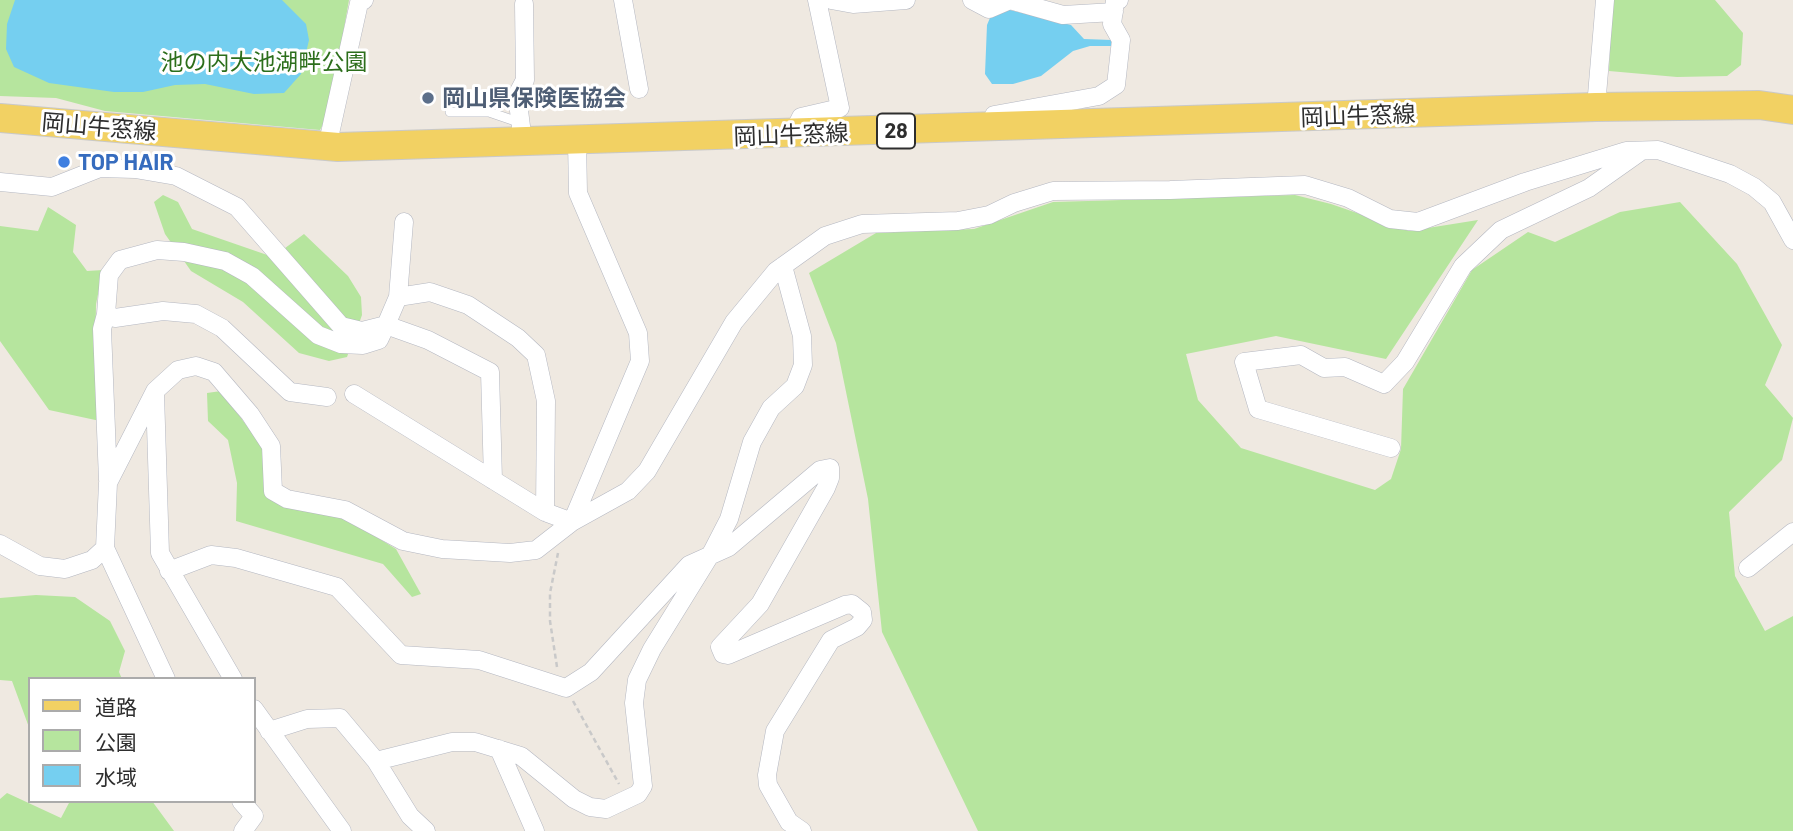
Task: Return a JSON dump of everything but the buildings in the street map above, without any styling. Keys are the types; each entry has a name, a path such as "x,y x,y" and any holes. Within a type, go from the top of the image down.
{"main road":[{"name":"岡山牛窓線","path":"0,118 327,146 522,133 577,141 1596,107 1759,104 1793,110"}],"street":[{"path":"327,146 359,3 364,0"},
{"path":"623,0 639,89"},
{"path":"792,135 801,117 840,108 817,0"},
{"path":"831,0 853,4 906,0"},
{"path":"972,0 989,9 1010,0 1063,15 1116,6 1112,24 1121,40 1116,85 1099,96 994,115 993,128"},
{"path":"1596,107 1605,0"},
{"path":"522,133 517,95 525,80 524,4"},
{"path":"572,522 640,361 638,333 578,193 577,141"},
{"path":"1391,448 1258,409 1244,362 1301,355 1324,368 1345,367 1384,384 1405,362 1463,266 1501,230 1589,188 1643,150"},
{"path":"108,483 155,391 178,370 196,366 214,372 250,414 271,446 273,491 287,499 345,510 402,541 442,549 510,553 536,550 572,522 628,491 647,471 734,322 783,266 825,236 862,224 958,221 989,215 1053,191 1305,185 1348,198 1390,219 1418,222 1538,178 1626,151 1658,150 1730,174 1754,187 1772,202 1793,240"},
{"path":"0,182 52,187 100,169 135,169 176,176 237,207 341,326 362,331 386,325 428,340 489,372 493,480"},
{"path":"165,677 105,548 108,483 102,329 109,275 120,260 157,250 184,251 225,261 253,276 318,335 341,344 363,345 379,340 398,297 404,222"},
{"path":"376,761 452,742 475,742 521,756 573,799 590,807 606,809 638,794 643,786 634,703 637,680 652,649 712,552 729,519 752,442 771,408 795,386 803,365 802,336 783,266"},
{"path":"398,297 430,292 468,305 519,338 536,355 546,401 545,512"},
{"path":"106,314 115,318 163,311 196,314 222,328 290,391 327,397"},
{"path":"155,391 160,553 232,677"},
{"path":"354,394 545,512 572,522"},
{"path":"169,571 211,555 236,558 337,587 401,655 479,660 566,688 591,672 689,565 712,552 729,547 820,470 830,468 826,488 760,604 720,647 723,654 728,654 845,605 852,604 862,612 863,620 858,627 831,640 775,731 766,775 768,785 789,822 802,831"},
{"path":"1748,568 1793,532"},
{"path":"0,544 40,566 65,569 92,560 105,548"},
{"path":"256,712 342,831"},
{"path":"269,731 307,719 340,718 376,761 411,816 425,831"},
{"path":"499,749 535,831"},
{"path":"243,803 254,816 243,831"}],"lane":[{"path":"450,112 489,112 522,133"}],"path":[{"path":"572,522 557,556 550,593 555,662 566,688 627,800"}],"green space":[{"name":"池の内大池湖畔公園","path":"0,0 349,0 329,113 320,130 105,111 56,98 0,96"},
{"path":"1612,0 1715,0 1743,33 1741,65 1727,76 1677,77 1609,71"},
{"path":"163,195 178,202 192,229 273,257 304,234 348,276 361,297 362,315 347,357 329,361 299,353 243,302 191,271 165,234 154,202"},
{"path":"1295,195 1331,204 1409,231 1478,220 1386,359 1276,336 1186,354 1198,400 1241,448 1375,490 1391,479 1401,449 1403,389 1472,270 1528,232 1555,242 1620,212 1680,202 1737,264 1782,345 1765,385 1793,418 1782,460 1729,512 1735,576 1765,631 1793,616 1793,831 978,831 882,632 868,499 836,343 809,273 876,233 974,229 1053,202"},
{"path":"48,207 76,225 73,252 87,271 103,270 96,304 95,365 100,421 49,410 0,341 0,226 38,231"},
{"path":"221,391 264,449 264,492 283,505 344,517 396,549 421,594 412,597 383,564 236,521 237,483 228,440 208,421 207,393"},
{"path":"36,595 75,597 110,621 125,651 119,672 121,677 28,677 28,725 12,681 0,680 0,598"},
{"path":"7,793 61,818 69,803 153,803 174,831 0,831 0,799"}],"water":[{"name":"池の内大池湖畔公園","path":"15,0 282,0 306,24 309,40 301,74 284,93 254,94 205,84 175,85 143,92 114,92 49,83 14,67 6,49 7,24"},
{"path":"1002,8 1071,25 1084,39 1112,40 1113,46 1090,46 1073,51 1041,76 1013,84 992,84 985,74 987,25 992,13"}],"place":[{"name":"岡山県保険医協会","path":"428,98"},
{"name":"TOP HAIR","path":"64,162"}]}
